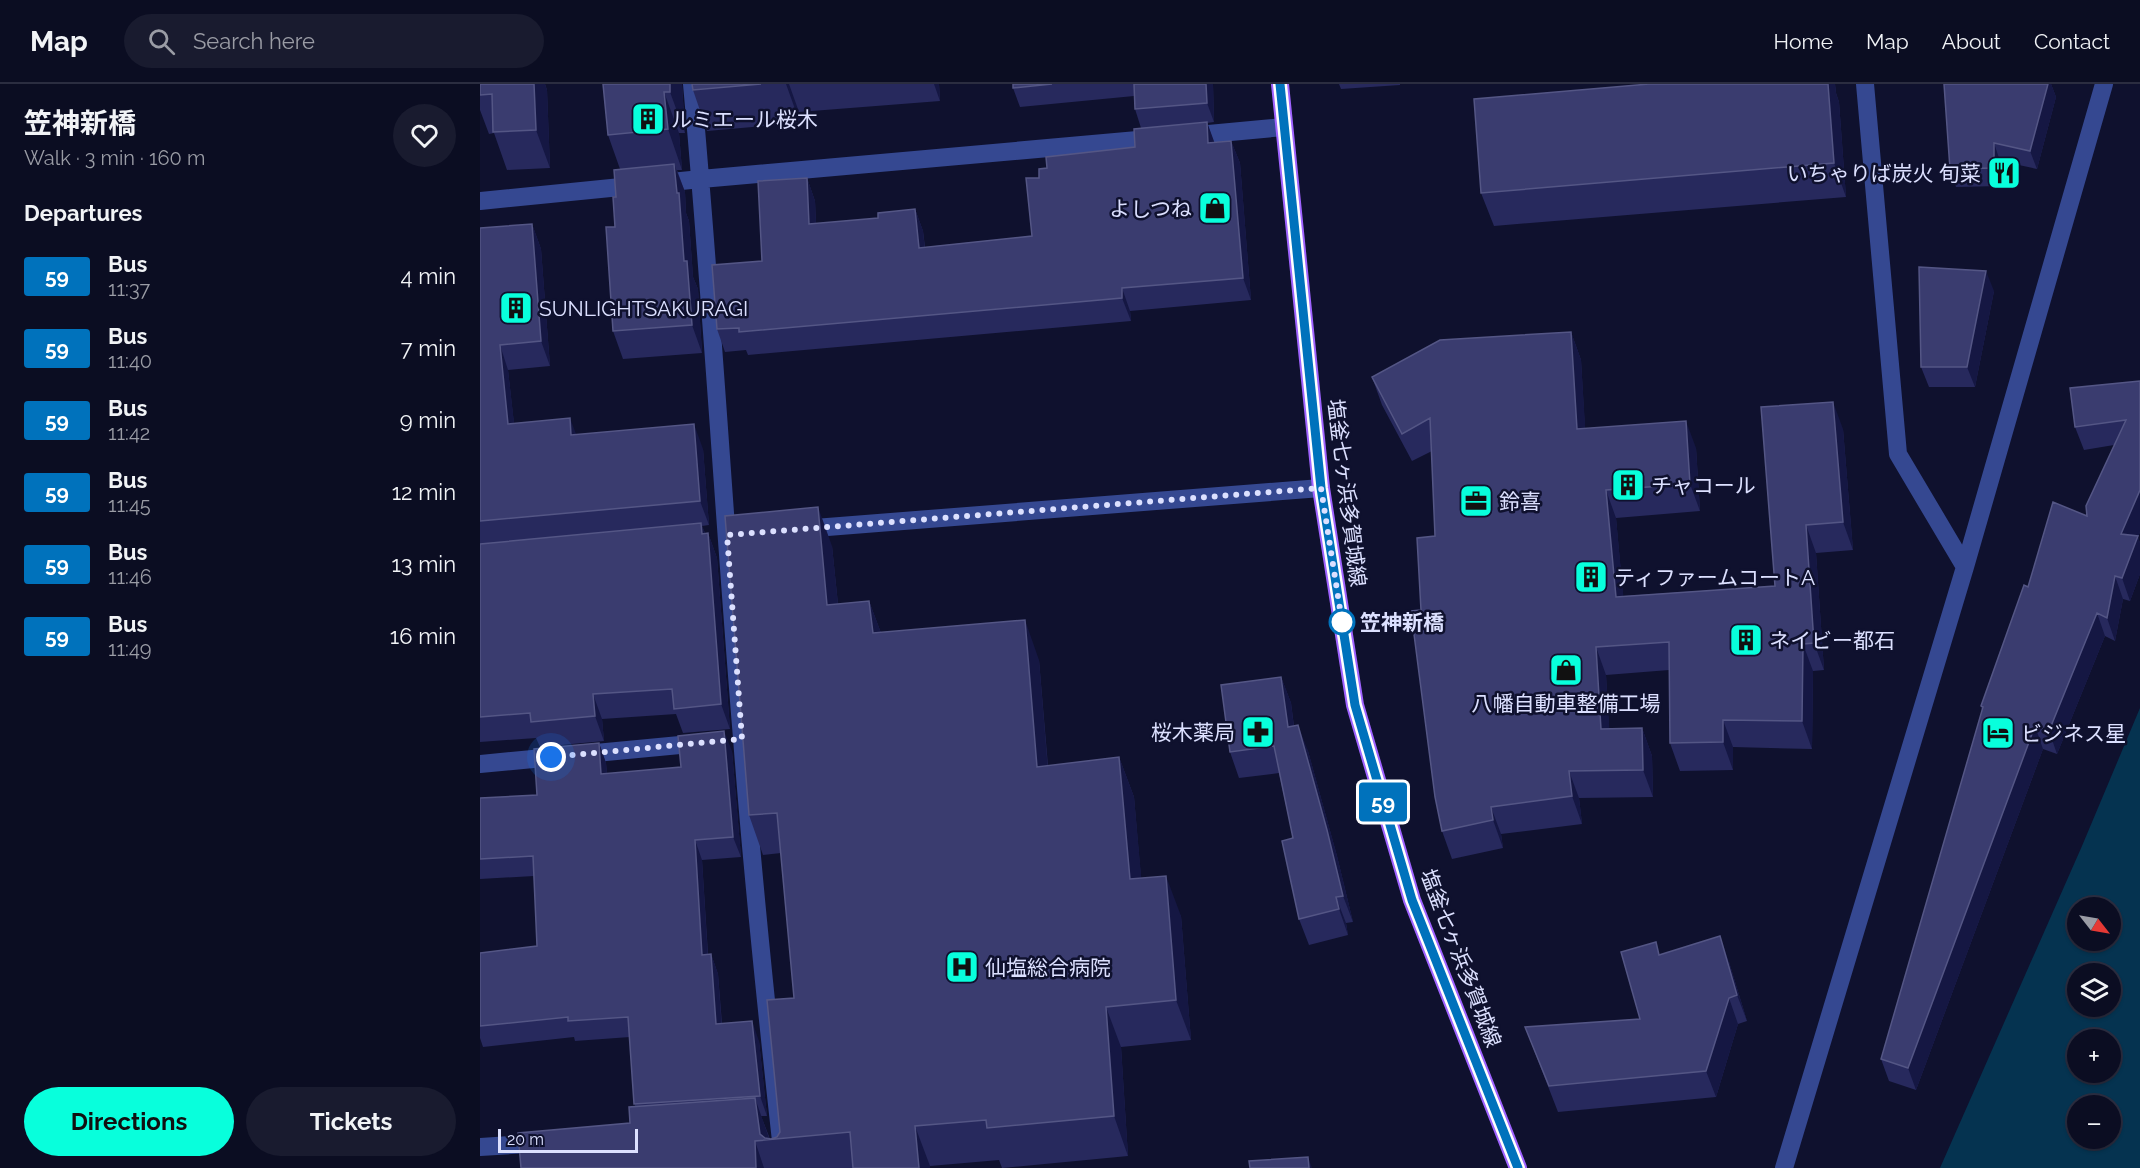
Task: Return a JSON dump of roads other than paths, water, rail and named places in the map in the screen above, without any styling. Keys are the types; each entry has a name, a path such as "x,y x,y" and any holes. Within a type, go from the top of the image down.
{"main road":[{"name":"塩釜七ヶ浜多賀城線","path":"1280,84 1321,488 1355,705 1412,900 1518,1168"}],"street":[{"path":"692,84 733,535 730,740 759,946 773,1126 784,1168"},
{"path":"1865,84 1898,454 1965,567"},
{"path":"1784,1168 1965,567 2104,84"},
{"path":"480,201 1284,127"},
{"path":"786,531 1321,488"},
{"path":"704,537 733,535"},
{"path":"480,764 730,740"},
{"path":"480,1148 564,1142"}],"water":[{"path":"2140,708 2140,1168 1940,1168 2082,846"}],"place":[{"name":"ルミエール桜木","path":"648,119"},
{"name":"いちゃりば炭火 旬菜","path":"2004,173"},
{"name":"よしつね","path":"1215,208"},
{"name":"SUNLIGHTSAKURAGI","path":"516,308"},
{"name":"チャコール","path":"1628,485"},
{"name":"鈴喜","path":"1476,501"},
{"name":"ティファームコートA","path":"1591,577"},
{"name":"笠神新橋","path":"1342,622"},
{"name":"ネイビー都石","path":"1746,640"},
{"name":"八幡自動車整備工場","path":"1566,670"},
{"name":"桜木薬局","path":"1258,732"},
{"name":"ビジネス星","path":"1998,733"},
{"name":"仙塩総合病院","path":"962,967"}]}
